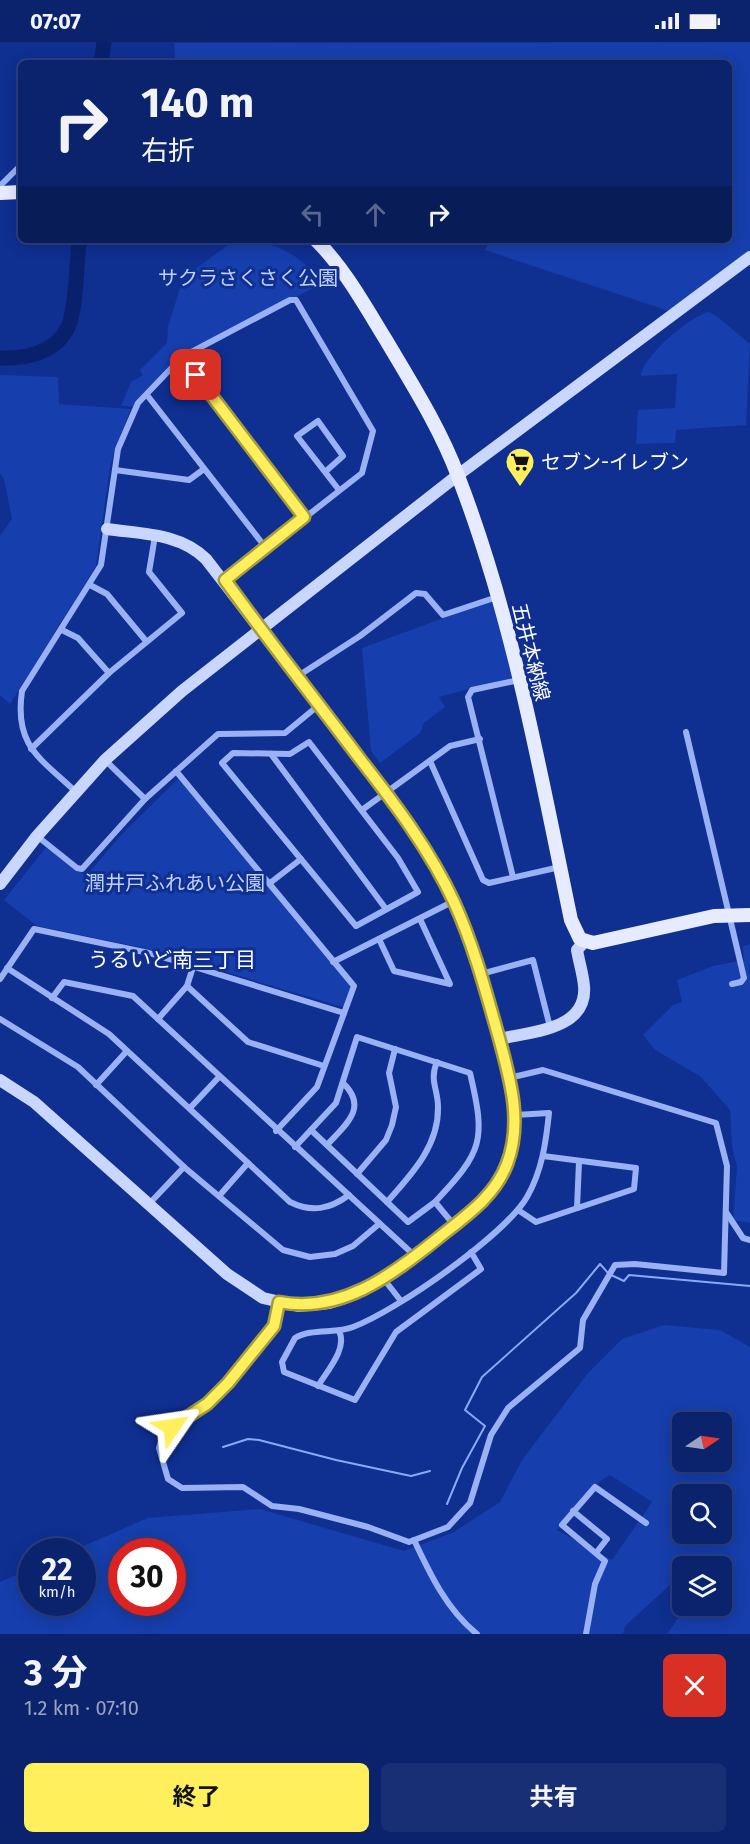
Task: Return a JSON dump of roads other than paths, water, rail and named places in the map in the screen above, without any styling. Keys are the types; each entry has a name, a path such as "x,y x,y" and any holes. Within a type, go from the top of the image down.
{"main road":[{"path":"0,193 18,192"},
{"name":"五井本納線","path":"318,243 351,283 374,321 431,416 458,475 519,680 571,920 584,942"},
{"path":"584,942 603,942 730,914 750,915"}],"street":[{"path":"0,186 18,168"},
{"path":"0,884 37,836 105,760 182,691 458,475 750,257"},
{"path":"76,793 31,749 24,737 19,714 22,691 101,566 118,448 138,403 182,357 290,300 296,300 372,430 362,472 225,580"},
{"path":"182,357 304,517"},
{"path":"147,395 266,548"},
{"path":"325,472 343,456 318,422 297,436 325,472 339,490"},
{"path":"115,470 189,480 204,469"},
{"path":"0,1080 34,1102 227,1274 263,1298 298,1306 329,1303 383,1278 416,1257 483,1202 501,1176 513,1147 515,1115 509,1078 482,974 454,901 418,838 225,580 189,544 107,529"},
{"path":"31,749 109,673 182,613 149,572 155,536"},
{"path":"90,585 107,594 146,641"},
{"path":"298,676 360,636 416,593 425,594 443,615 496,597"},
{"path":"62,630 78,638 109,673"},
{"path":"513,877 469,693 519,680"},
{"path":"37,836 77,868 82,869 145,799 218,734 285,733 319,705"},
{"path":"686,732 744,978 741,982 732,984"},
{"path":"362,810 450,746 480,739"},
{"path":"309,742 362,810 398,858 418,892 356,926 222,763 233,753 290,754 309,742"},
{"path":"271,754 386,909"},
{"path":"105,760 145,799"},
{"path":"430,761 483,880 489,884 560,867"},
{"path":"176,771 354,986 317,1087 276,1131"},
{"path":"270,883 301,859"},
{"path":"333,962 454,901"},
{"path":"379,939 394,970 450,984 420,919"},
{"path":"0,979 34,928 149,953 345,1013"},
{"path":"499,1039 563,1024 574,1017 583,1002 584,988 577,950 584,942"},
{"path":"482,974 533,960 550,1027"},
{"path":"158,1018 187,986 193,967"},
{"path":"7,968 109,1034 290,1202 301,1207 325,1209 349,1195"},
{"path":"52,998 64,982 133,996 276,1131 416,1257"},
{"path":"187,986 248,1042 324,1066"},
{"path":"0,1019 78,1067 184,1167 283,1250 303,1256 323,1257 347,1250 379,1224"},
{"path":"295,1147 336,1102 357,1037 470,1073 480,1117 477,1145 465,1170 435,1202 408,1222 311,1130"},
{"path":"357,1174 386,1140 392,1125 396,1107 389,1073 396,1049"},
{"path":"96,1085 126,1052"},
{"path":"387,1202 423,1161 433,1138 439,1108 432,1074 437,1062"},
{"path":"279,1302 274,1326 228,1383 207,1404 163,1434 159,1448 168,1479 182,1488 243,1487 272,1506 299,1509 361,1525 405,1542 448,1527 470,1503 491,1435 508,1408 580,1348 583,1320 615,1265 635,1264 724,1273 727,1166 716,1123 543,1070 509,1078"},
{"path":"190,1108 219,1077"},
{"path":"327,1146 351,1119 356,1107 352,1092 344,1083"},
{"path":"471,1252 481,1269 396,1332 355,1400 284,1372 282,1362 300,1335 339,1331 376,1317 502,1228 528,1196 543,1156 549,1113 515,1115"},
{"path":"518,1210 536,1222 634,1189 636,1168 543,1156"},
{"path":"577,1208 579,1162"},
{"path":"219,1196 248,1163"},
{"path":"148,1205 184,1167"},
{"path":"435,1202 454,1225"},
{"path":"726,1212 743,1238 750,1240"},
{"path":"383,1278 401,1301"},
{"path":"318,1386 342,1346 339,1331"},
{"path":"586,1634 595,1584 605,1561 562,1525 595,1487 646,1523"},
{"path":"573,1511 607,1539 596,1553"},
{"path":"414,1540 426,1567 459,1619 477,1634"}],"waterway":[{"path":"101,60 104,42"},
{"path":"0,358 39,353 63,336 73,310 79,243"},
{"path":"447,1504 462,1468 485,1426 465,1410 482,1377 576,1293 600,1264 609,1274 624,1281 629,1275 750,1286"},
{"path":"223,1447 248,1439 259,1440 411,1476 430,1471"}],"place":[{"name":"セブン-イレブン","path":"520,488"}],"district":[{"name":"うるいど南三丁目","path":"172,960"}],"park label":[{"name":"サクラさくさく公園","path":"248,278"},
{"name":"潤井戸ふれあい公園","path":"175,883"}]}
